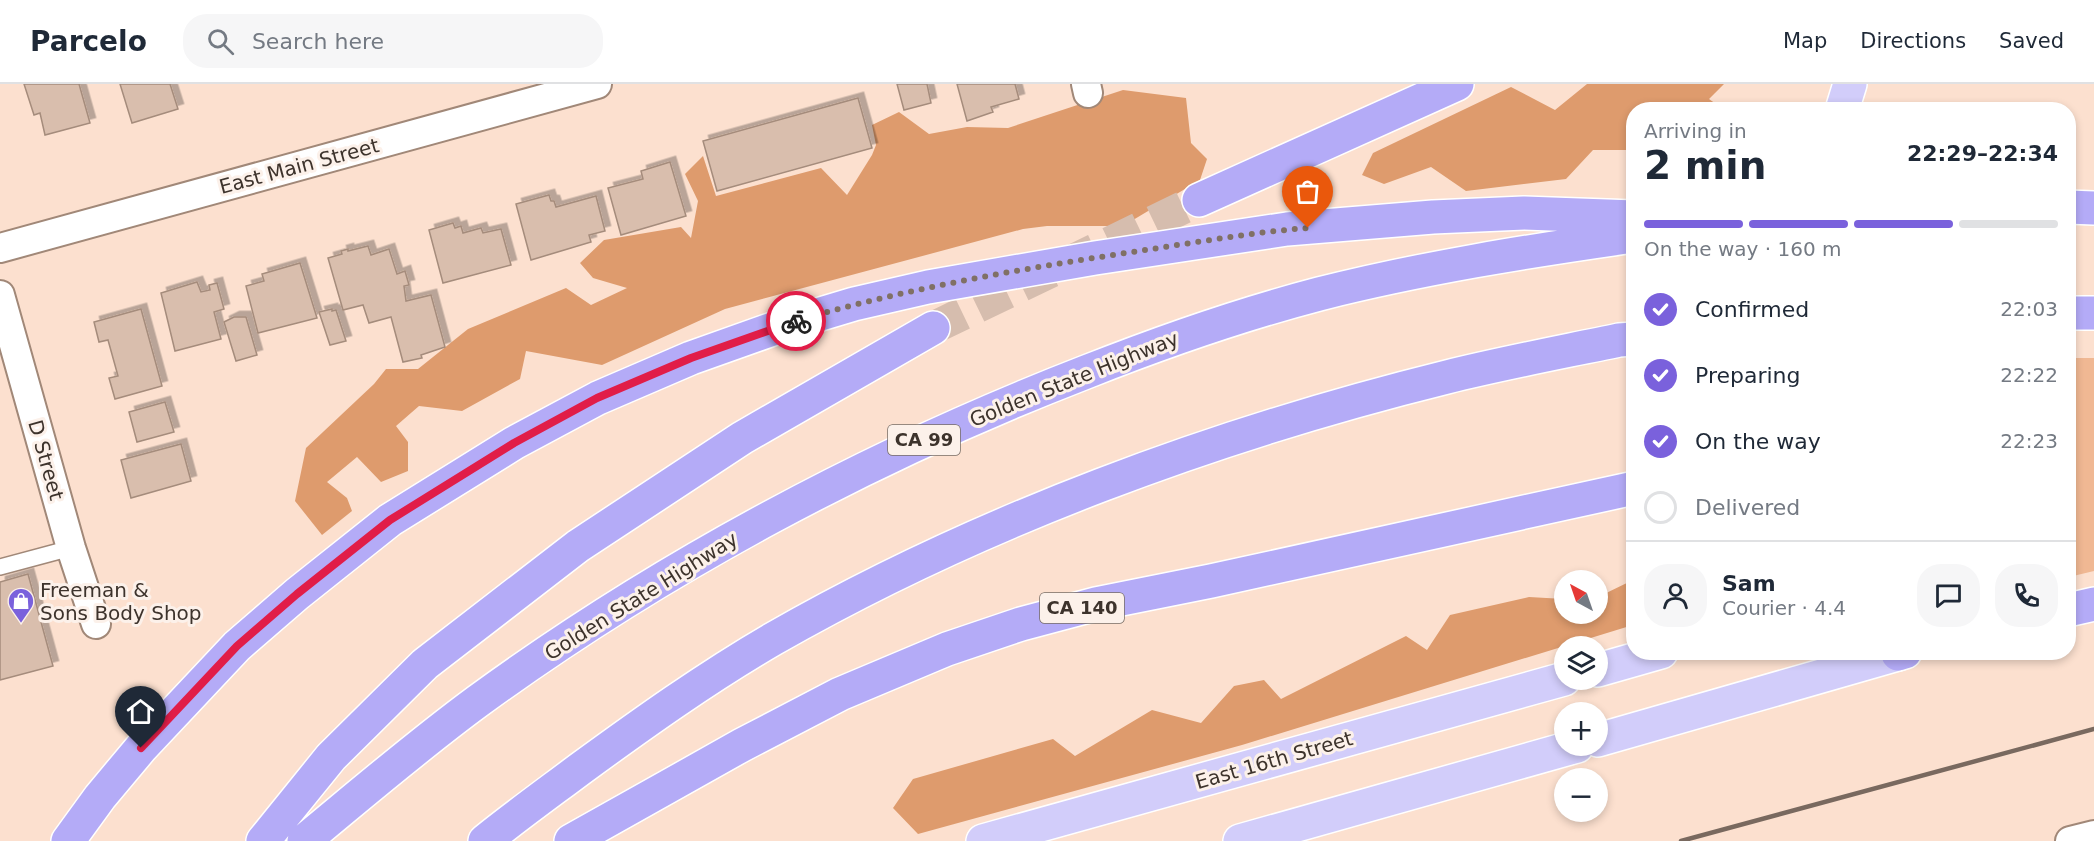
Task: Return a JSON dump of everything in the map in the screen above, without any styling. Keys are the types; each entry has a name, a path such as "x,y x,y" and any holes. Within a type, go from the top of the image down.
{"highway":[{"path":"1199,200 1457,84"},
{"path":"2076,207 2094,208"},
{"path":"68,841 100,797 141,748 237,646 297,594 390,520 514,443 597,398 691,358 783,325 854,304 928,287 1117,254 1287,229 1432,217 1524,213 1626,217"},
{"name":"Golden State Highway","path":"304,841 454,720 574,635 769,518 891,455 1026,395 1240,317 1320,294 1503,255 1626,237"},
{"path":"2076,313 2094,313"},
{"path":"263,841 331,757 425,664 578,546 742,438 933,328"},
{"path":"485,841 655,714 772,640 864,590 1057,502 1244,434 1354,402 1448,376 1626,340"},
{"name":"CA 140","path":"571,841 742,745 840,694 946,649 1021,624 1096,604 1626,490"},
{"path":"2076,608 2094,604"}],"main road":[{"path":"1844,102 1850,84"},
{"path":"1608,667 1633,660"},
{"path":"1608,737 1876,660"},
{"name":"East 16th Street","path":"983,841 1554,682"},
{"path":"1240,841 1554,752"}],"street":[{"name":"East Main Street","path":"0,248 597,84"},
{"name":"D Street","path":"0,295 71,548 96,624"},
{"path":"2070,841 2094,835"}],"lane":[{"path":"0,567 71,548"}],"shaded area":[{"path":"1587,84 1724,84 1709,99 1713,102 1626,102 1626,150 1593,150 1566,179 1466,191 1431,167 1384,184 1362,175 1373,153 1511,87 1555,110"},
{"path":"1123,90 1186,98 1191,143 1207,159 1200,180 1123,226 1047,226 1023,229 725,309 602,365 526,351 520,379 462,411 419,406 396,426 408,442 408,471 381,482 357,457 327,482 347,498 352,511 322,535 295,501 306,448 374,384 386,369 418,369 468,329 566,288 591,305 627,288 593,278 580,263 604,240 681,227 691,238 698,201 685,174 703,156 716,196 821,168 847,195 876,145 872,125 899,112 929,134 967,127 1008,128"},
{"path":"2076,358 2094,358 2094,571 2076,575"},
{"path":"1626,583 1626,627 1597,636 1554,636 1554,649 1242,745 918,834 893,808 913,779 1053,739 1075,756 1152,710 1201,723 1234,686 1264,680 1281,699 1406,636 1427,650 1450,615 1529,597 1554,598 1554,624 1608,624 1608,592"}],"building":[{"path":"24,84 79,84 90,123 45,135 40,113 34,115"},
{"path":"120,84 170,84 178,109 132,123"},
{"path":"897,84 927,84 931,103 904,110"},
{"path":"957,84 1015,84 1019,99 991,107 993,112 967,121"},
{"path":"858,98 872,148 717,191 703,141"},
{"path":"670,162 686,216 621,235 608,188 643,179 641,171"},
{"path":"549,195 556,207 596,196 605,231 589,235 591,242 531,260 516,204"},
{"path":"453,223 455,228 461,226 463,233 481,228 483,233 501,229 511,265 443,283 429,230"},
{"path":"368,246 371,255 389,249 397,274 405,271 409,285 404,286 406,301 431,295 445,347 421,355 422,358 403,362 391,317 369,323 363,305 343,310 328,258 342,254 341,251"},
{"path":"300,263 317,318 258,333 246,286 264,281 262,274"},
{"path":"197,282 201,292 210,290 209,285 217,283 224,309 214,312 221,339 175,351 161,293"},
{"path":"141,309 162,386 115,399 109,378 118,376 108,340 99,342 94,322"},
{"path":"332,309 332,311 336,310 346,341 330,345 319,312"},
{"path":"234,317 246,317 257,355 236,361 224,322"},
{"path":"165,402 174,432 137,442 129,412"},
{"path":"181,444 191,481 131,498 121,460"},
{"name":"Freeman & Sons Body Shop","path":"28,574 53,666 0,680 0,582"}],"tunnel":[{"path":"933,328 1199,200"}],"railway":[{"path":"1681,841 2094,729"}],"way so far":[{"path":"796,321 854,304 928,287 1095,258 1287,229 1308,228"}],"place":[{"name":"Freeman & Sons Body Shop","path":"21,624"}],"route":[{"path":"141,748 237,646 297,594 390,520 514,443 597,398 691,358 796,321"}]}
